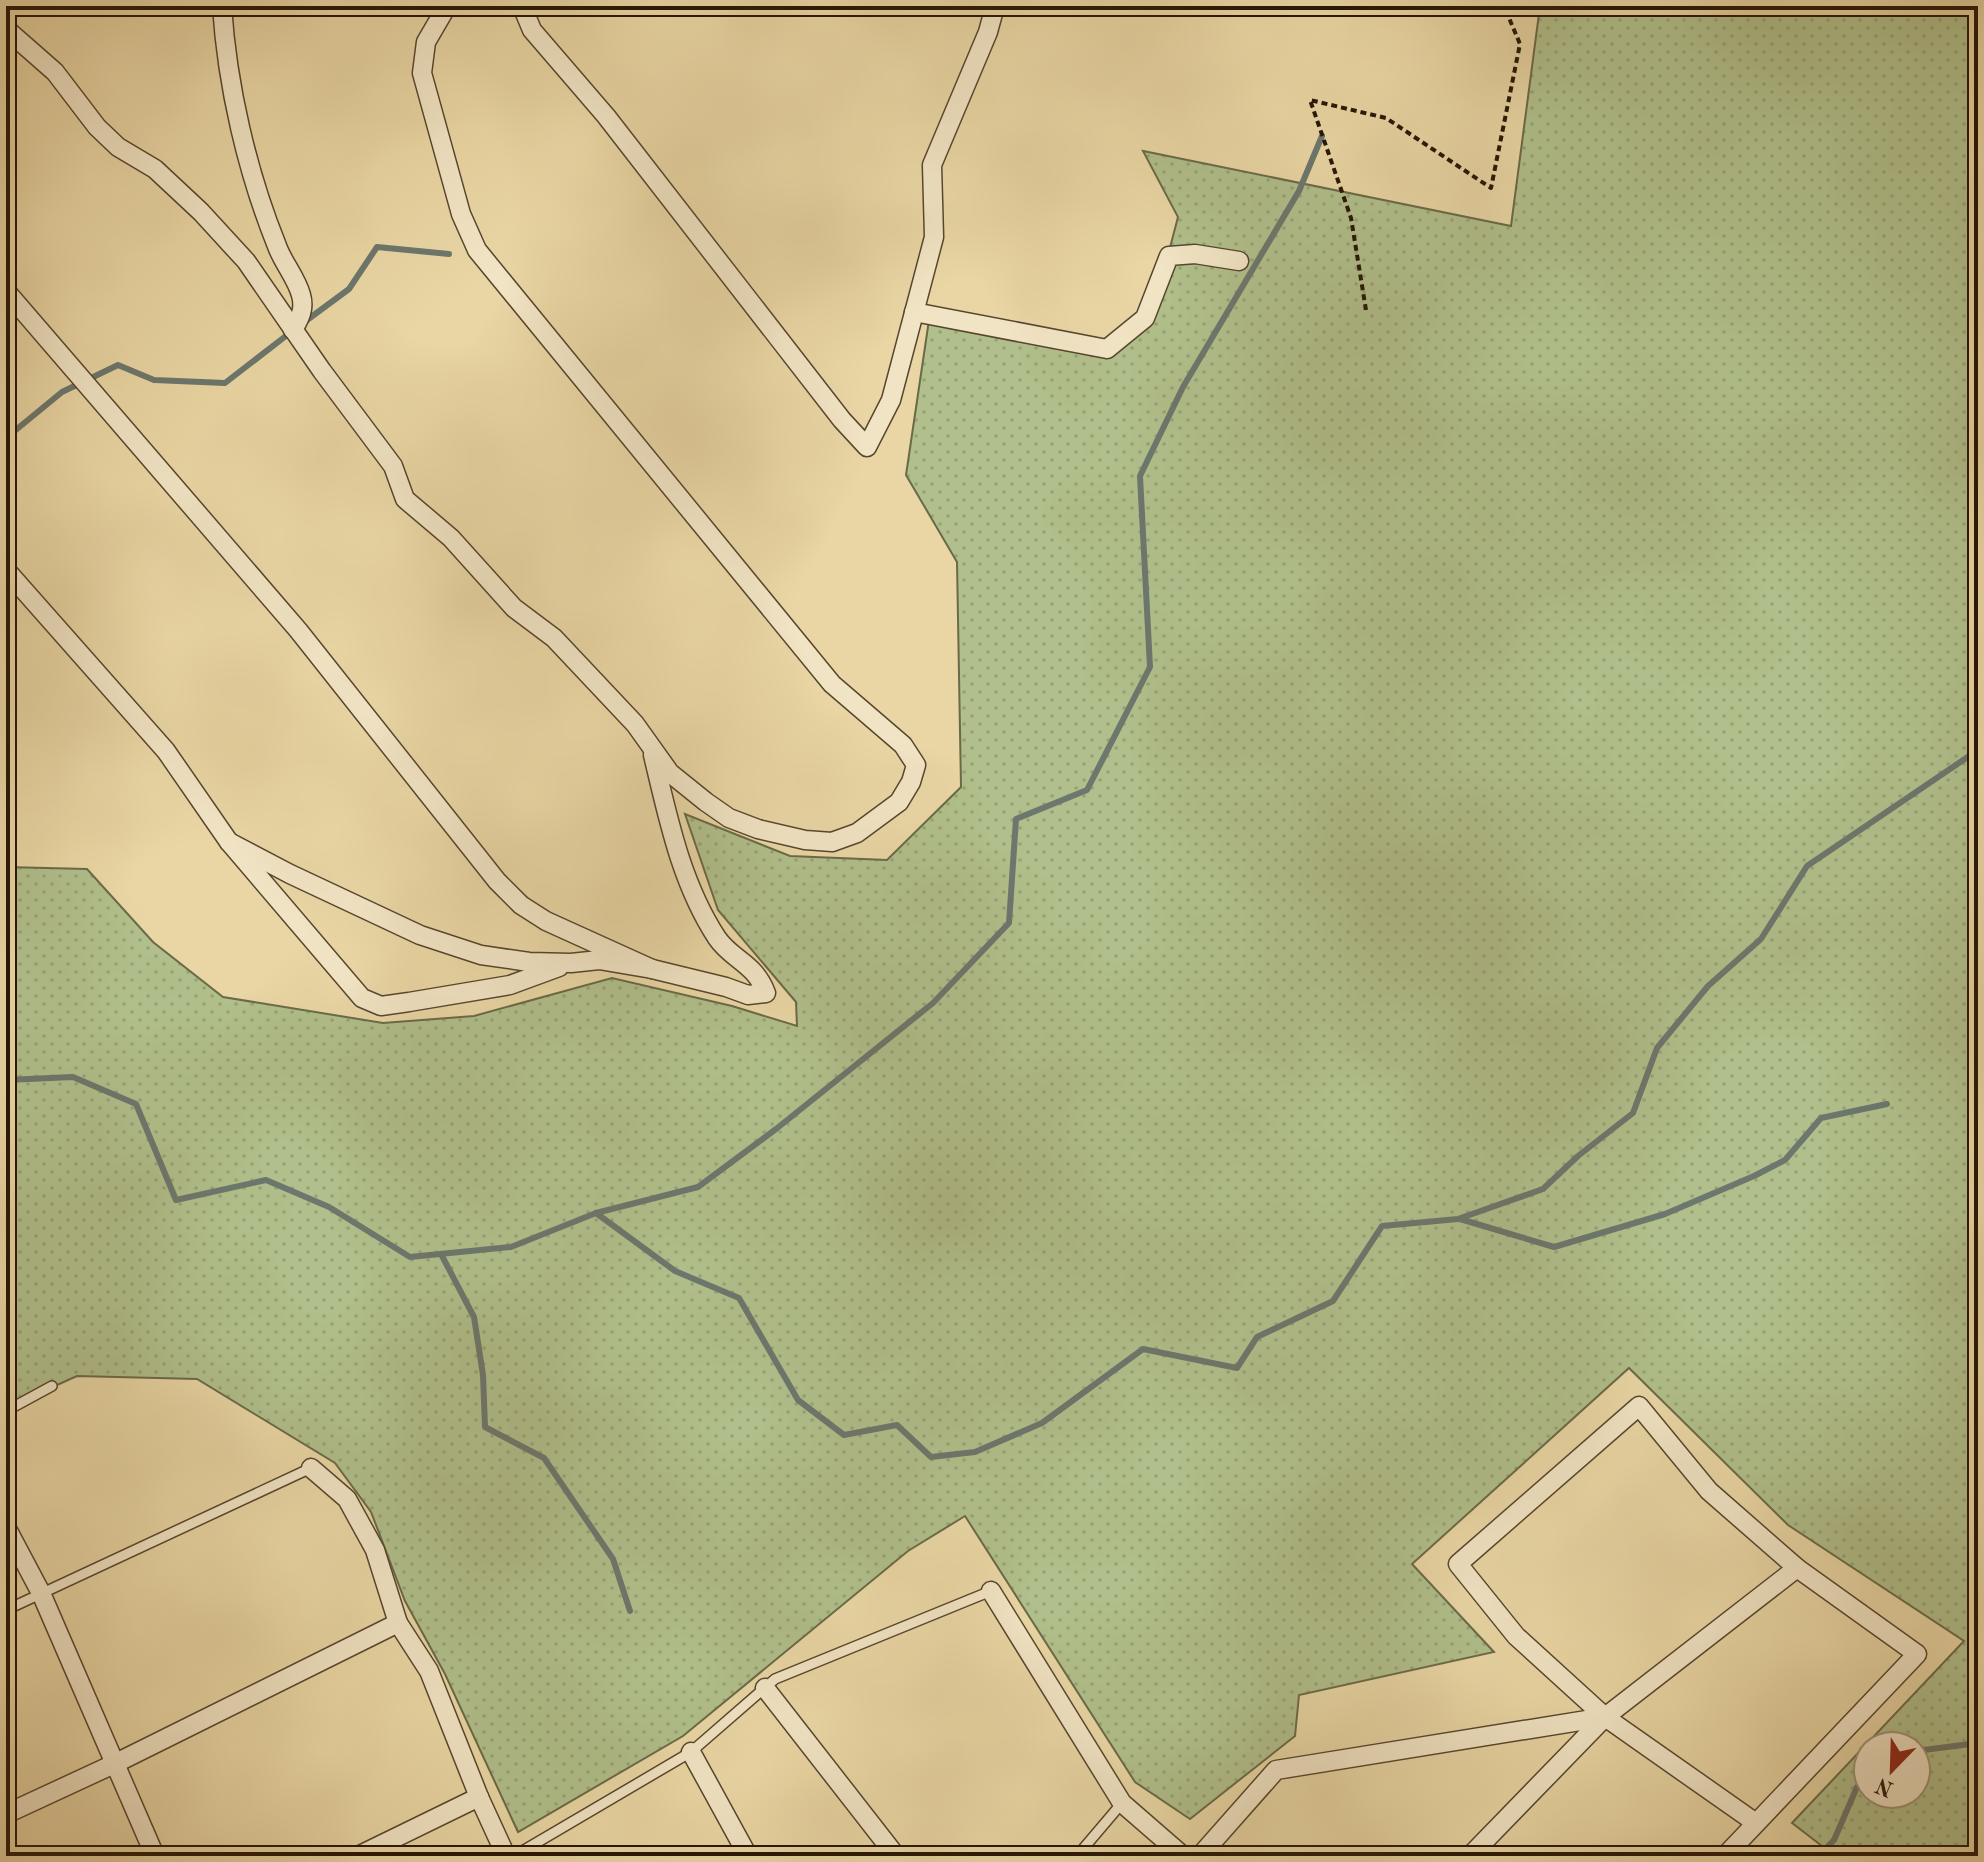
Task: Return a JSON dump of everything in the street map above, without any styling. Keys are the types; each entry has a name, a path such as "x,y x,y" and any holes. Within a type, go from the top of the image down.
{"street":[{"path":"222,6 225,47 240,130 277,248 302,297 303,312 293,330"},
{"path":"6,29 55,72 97,127 118,147 155,169 201,212 246,261 393,466 405,499 451,538 514,608 554,638 635,724 670,773 729,818 758,829 805,840 832,842 857,833 899,802 911,782 916,765 903,745 832,684 477,250 461,214 422,73 426,42 447,6"},
{"path":"522,6 540,39 606,116 842,420 867,447 891,400 934,237 932,165 988,32 995,6"},
{"path":"914,312 1107,349 1145,318 1169,256 1195,254 1239,261"},
{"path":"6,291 298,630 497,881 521,905 546,921 652,969"},
{"path":"6,570 166,751 229,842 362,998 381,1006 510,985 571,963"},
{"path":"229,842 420,935 481,955 529,962 599,960 652,969 748,995 766,993 761,980 743,959 719,941 691,890 650,745"},
{"path":"1725,1856 1917,1654 1797,1568 1709,1491 1639,1406 1458,1564 1516,1636 1605,1717 1756,1823"},
{"path":"311,1468 347,1499 375,1550 398,1623 429,1671 506,1856"},
{"path":"6,1527 41,1593 155,1856"},
{"path":"1470,1856 1605,1717 1797,1568"},
{"path":"991,1591 1122,1803 1183,1856"},
{"path":"6,1814 398,1623"},
{"path":"765,1688 896,1856"},
{"path":"1200,1856 1276,1770 1605,1717"},
{"path":"691,1752 748,1856"},
{"path":"358,1856 479,1797"}],"lane":[{"path":"6,1411 52,1386"},
{"path":"6,1610 311,1468"},
{"path":"514,1856 691,1752 775,1679 991,1591"},
{"path":"1077,1856 1122,1803"}],"path":[{"path":"1366,310 1351,218 1310,100 1386,118 1491,188 1520,44 1504,6"}],"green space":[{"path":"1540,6 1742,15 1741,6 1978,6 1978,1856 1835,1856 1792,1823 1852,1760 1852,1810 1932,1810 1932,1730 1880,1730 1964,1641 1788,1525 1629,1368 1412,1564 1494,1652 1299,1695 1295,1736 1190,1819 1135,1782 965,1516 908,1551 683,1736 518,1832 445,1674 405,1601 371,1512 335,1463 197,1379 77,1376 6,1408 6,867 87,869 153,942 223,997 383,1023 474,1016 612,978 732,1006 797,1026 796,1002 718,910 685,814 790,856 887,860 961,787 957,562 906,475 929,320 1100,347 1156,301 1178,217 1143,151 1511,226"}],"waterway":[{"path":"6,1080 73,1077 136,1104 176,1200 266,1180 329,1207 410,1257 511,1247 596,1213 698,1187 776,1129 933,1003 1009,923 1016,819 1087,790 1150,667 1140,476 1183,387 1299,191 1322,136"},
{"path":"303,323 349,289 377,247 449,254"},
{"path":"6,438 62,392 118,365 154,380 225,383 291,332"},
{"path":"596,1213 675,1271 739,1298 798,1400 844,1435 897,1425 931,1457 975,1452 1042,1423 1143,1349 1237,1368 1257,1337 1333,1301 1382,1226 1458,1219 1543,1189 1578,1156 1633,1113 1657,1048 1708,986 1761,939 1807,866 1978,750"},
{"path":"1460,1219 1554,1247 1665,1214 1754,1176 1785,1160 1821,1118 1887,1104"},
{"path":"441,1254 474,1317 483,1375 485,1427 544,1458 613,1559 630,1611"},
{"path":"1932,1749 1978,1743"},
{"path":"1819,1856 1834,1840 1852,1799"}]}
